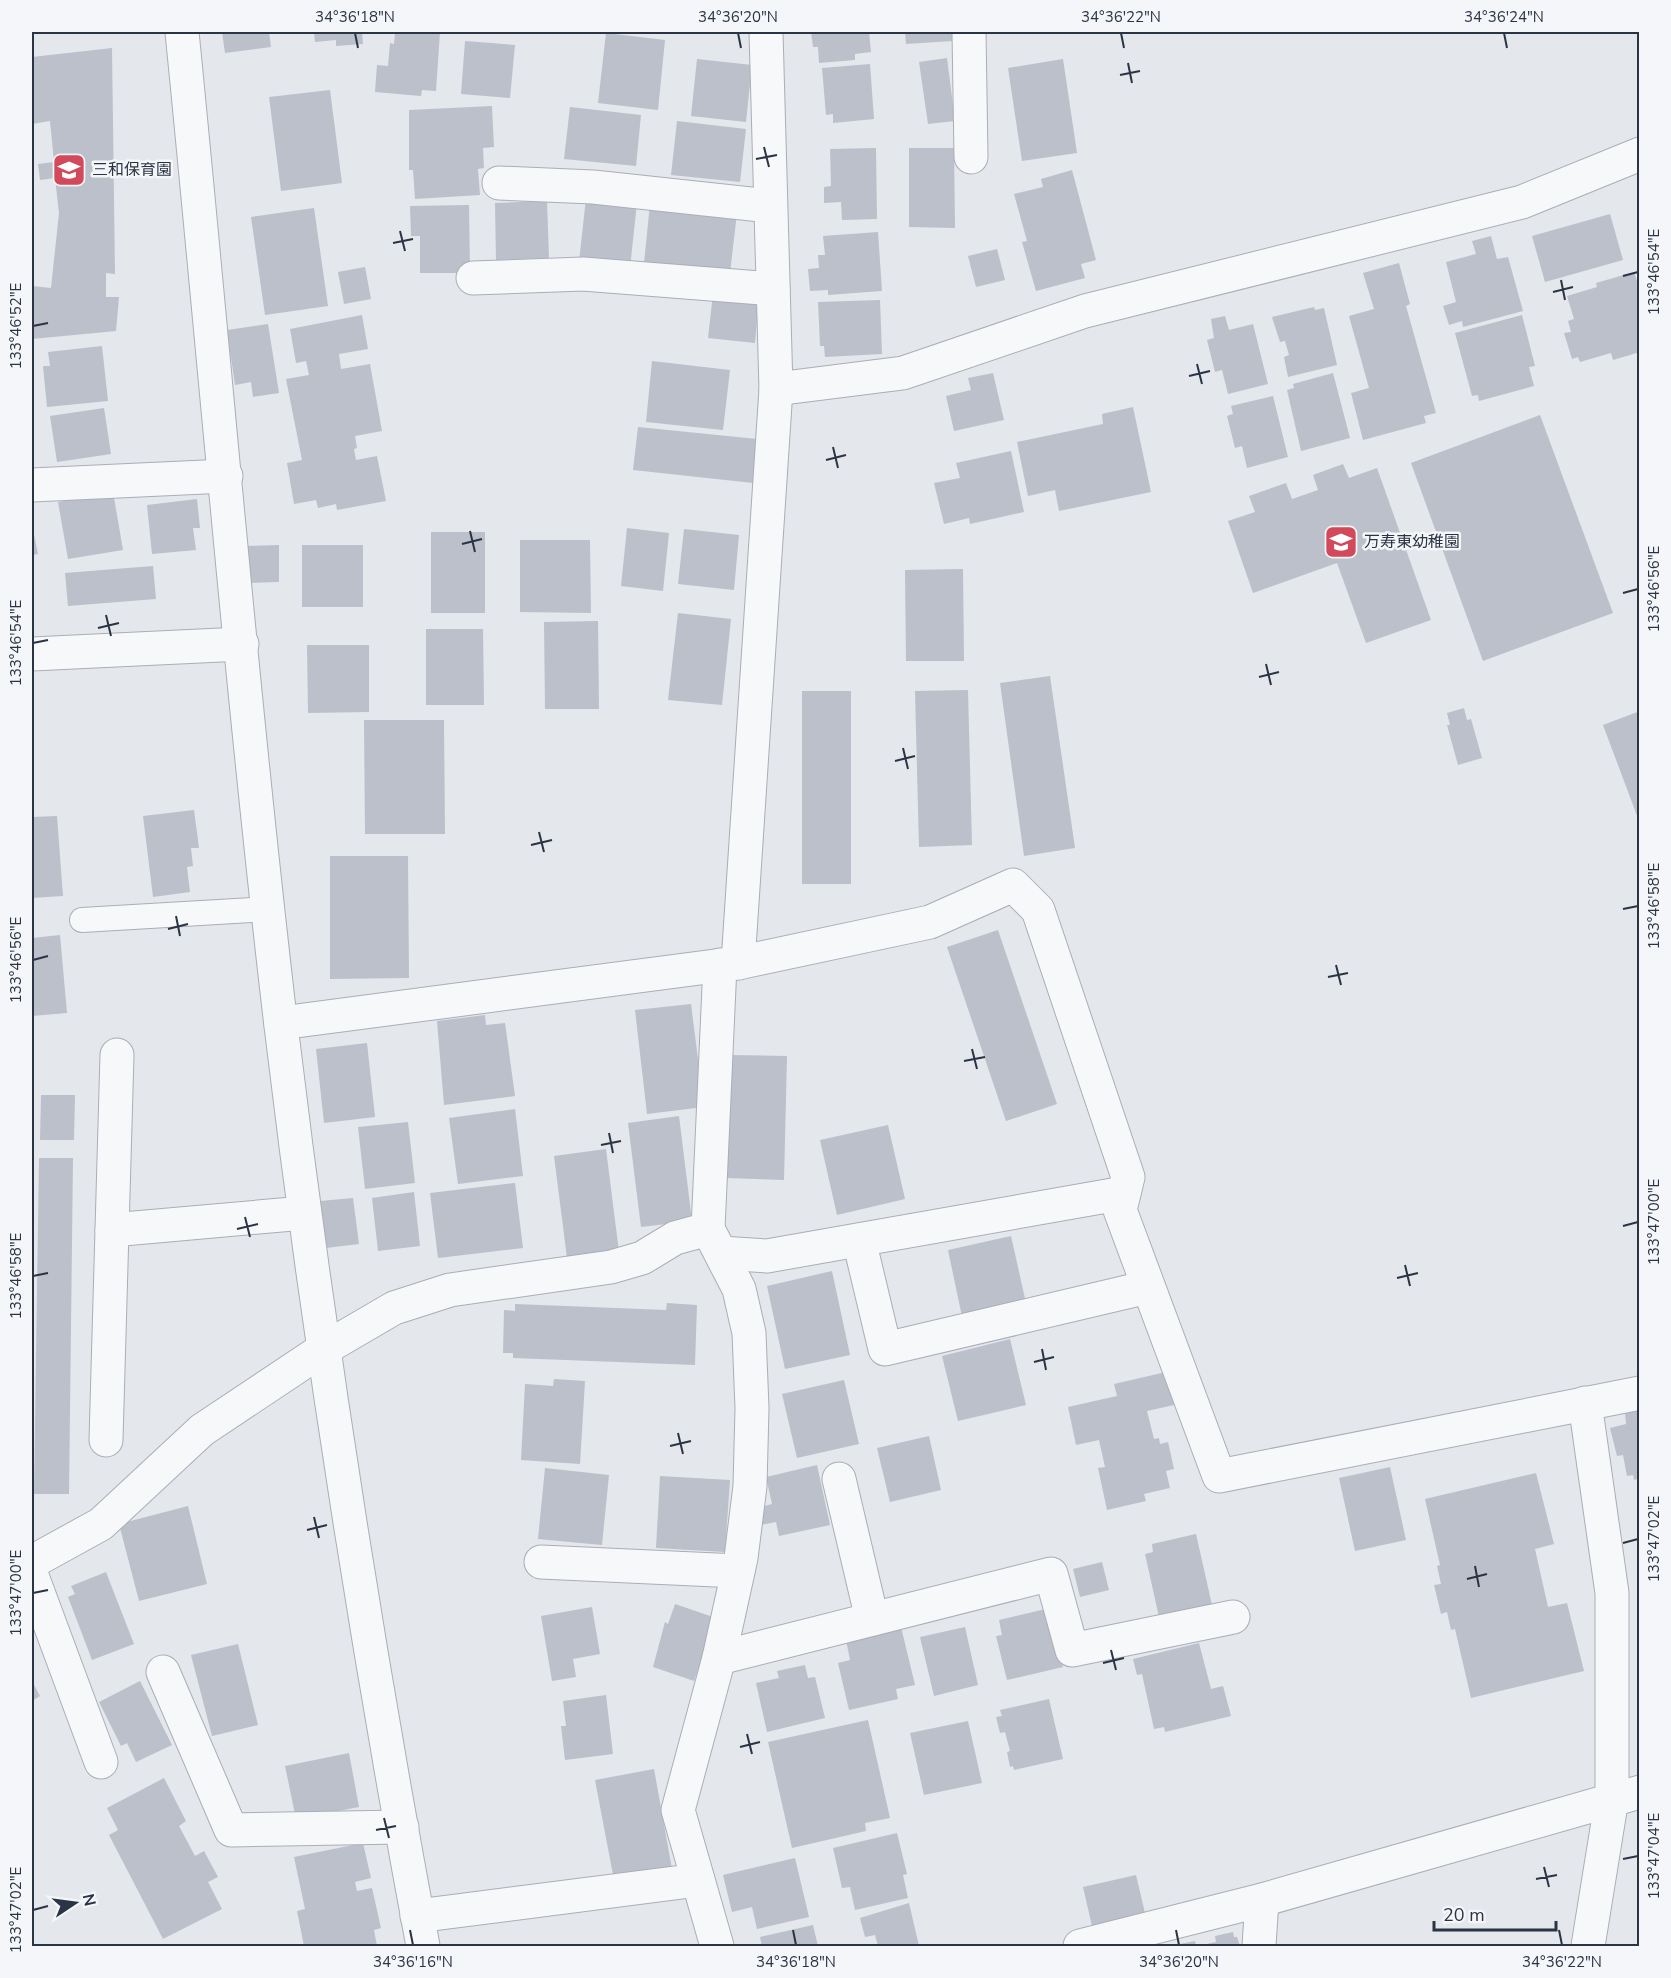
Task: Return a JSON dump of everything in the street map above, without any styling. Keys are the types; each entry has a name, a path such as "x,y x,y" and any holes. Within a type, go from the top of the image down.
{"street":[{"path":"182,32 269,909 304,1213 322,1350 420,1931 698,1880"},
{"path":"717,1947 678,1810 719,1658 738,1571 750,1486 752,1408 749,1333 739,1289 714,1241 729,964 776,389 766,32"},
{"path":"969,32 971,157"},
{"path":"776,389 903,373 1085,311 1522,202 1640,154"},
{"path":"499,183 593,187 770,206"},
{"path":"473,278 583,273 773,289"},
{"path":"32,486 226,476"},
{"path":"32,654 242,644"},
{"path":"281,1023 729,964 930,922 1013,885 1038,910 1128,1178 1120,1210 1219,1476 1584,1403 1640,1394"},
{"path":"106,1440 117,1055"},
{"path":"32,1562 101,1524 202,1430 322,1350 394,1308 450,1290 611,1267 642,1258 675,1238 714,1241 767,1256 1124,1193"},
{"path":"112,1230 304,1213"},
{"path":"859,1240 885,1349 1148,1287"},
{"path":"1584,1403 1612,1593 1626,1795 1588,1947"},
{"path":"839,1479 872,1619"},
{"path":"542,1562 738,1571"},
{"path":"719,1658 1051,1574 1072,1650 1233,1617"},
{"path":"32,1576 101,1762"},
{"path":"163,1672 231,1830 402,1827"},
{"path":"1080,1947 1262,1900 1626,1795"},
{"path":"1259,1947 1262,1900"}],"lane":[{"path":"82,920 269,909"}],"building":[{"path":"222,32 269,32 271,47 225,53"},
{"path":"314,32 362,32 363,44 336,46 336,40 315,42"},
{"path":"395,32 440,32 436,91 422,90 421,96 375,92 377,65 388,66 390,43 394,44"},
{"path":"811,32 869,32 871,52 855,54 855,60 819,63 818,47 813,47"},
{"path":"905,32 952,32 953,41 906,44"},
{"path":"606,33 665,40 658,110 598,103"},
{"path":"465,41 515,45 510,98 461,94"},
{"path":"112,48 115,274 106,273 106,297 119,297 116,331 32,339 32,286 51,288 59,213 55,178 40,180 38,164 54,162 50,121 32,124 32,57"},
{"path":"947,58 955,121 928,124 919,62"},
{"path":"697,59 752,65 746,122 691,116"},
{"path":"1063,59 1077,153 1022,161 1008,68"},
{"path":"870,64 874,119 833,123 833,114 826,115 822,68"},
{"path":"330,90 342,183 281,191 269,97"},
{"path":"492,106 494,147 483,148 484,168 478,169 480,195 415,199 413,170 409,170 409,110"},
{"path":"570,107 641,115 636,166 564,159"},
{"path":"677,121 746,129 740,182 671,175"},
{"path":"876,148 877,219 842,220 841,202 824,203 824,187 831,186 830,149"},
{"path":"909,148 954,148 955,228 909,227"},
{"path":"1072,170 1096,260 1081,264 1085,278 1036,291 1022,242 1027,241 1014,194 1043,187 1041,179"},
{"path":"586,198 637,203 630,268 579,262"},
{"path":"547,201 549,258 496,260 495,203"},
{"path":"650,204 737,213 730,273 644,263"},
{"path":"469,205 470,273 420,273 420,236 411,236 410,206"},
{"path":"314,208 328,306 265,315 251,217"},
{"path":"1610,214 1623,260 1545,282 1532,236"},
{"path":"878,232 882,291 828,295 828,290 810,291 808,269 819,268 818,255 825,255 823,236"},
{"path":"1491,236 1497,259 1508,257 1523,311 1463,327 1462,321 1449,325 1443,306 1456,302 1446,262 1476,254 1472,241"},
{"path":"997,249 1005,280 976,287 968,256"},
{"path":"1399,263 1410,304 1406,306 1436,413 1424,416 1426,423 1363,440 1351,393 1369,388 1349,316 1374,309 1363,273"},
{"path":"365,267 371,299 344,304 338,272"},
{"path":"1634,272 1640,290 1640,352 1613,360 1611,353 1580,362 1578,357 1572,359 1564,333 1571,332 1568,321 1574,319 1567,296 1597,287 1596,283"},
{"path":"713,294 759,298 755,343 708,338"},
{"path":"880,300 882,354 825,357 824,346 820,346 818,302"},
{"path":"1314,307 1315,310 1324,308 1337,365 1288,377 1284,357 1289,355 1285,341 1280,342 1272,317"},
{"path":"362,315 368,349 339,354 341,369 370,364 382,431 355,436 357,448 354,449 356,460 377,456 386,501 337,510 336,504 318,508 316,500 294,504 287,463 302,460 286,379 309,375 306,361 296,363 290,329"},
{"path":"1522,315 1535,366 1529,367 1534,386 1479,401 1478,395 1472,396 1455,333"},
{"path":"1225,316 1229,330 1253,324 1268,384 1228,394 1222,370 1215,372 1207,340 1214,338 1211,319"},
{"path":"268,324 279,393 253,397 251,382 235,385 227,330"},
{"path":"102,346 108,401 47,407 43,366 50,366 48,352"},
{"path":"652,361 730,370 723,430 646,422"},
{"path":"993,373 1004,420 954,431 946,396 971,390 968,378"},
{"path":"1333,373 1350,438 1301,451 1287,390 1294,388 1293,384"},
{"path":"1273,396 1288,457 1247,468 1242,446 1235,448 1227,416 1233,414 1231,406"},
{"path":"1133,407 1151,492 1059,511 1055,490 1028,496 1017,442 1103,424 1102,414"},
{"path":"104,408 111,454 57,462 50,416"},
{"path":"1540,415 1613,613 1483,661 1411,463"},
{"path":"638,427 757,439 753,483 633,470"},
{"path":"1011,451 1024,512 970,524 969,518 944,524 934,483 960,478 956,463"},
{"path":"1343,464 1349,478 1377,468 1431,620 1366,643 1337,563 1253,593 1228,521 1255,512 1249,496 1286,483 1292,499 1318,490 1313,475"},
{"path":"113,492 123,550 68,559 58,502"},
{"path":"197,499 200,528 193,528 196,550 152,554 147,505"},
{"path":"32,525 38,554 32,555"},
{"path":"627,528 669,533 663,591 621,586"},
{"path":"684,529 739,535 734,590 678,584"},
{"path":"431,532 485,532 485,613 431,613"},
{"path":"520,540 590,540 591,613 520,612"},
{"path":"279,545 279,582 249,583 248,546"},
{"path":"302,545 363,545 363,607 302,607"},
{"path":"153,566 156,599 68,606 65,573"},
{"path":"963,569 964,661 906,661 905,570"},
{"path":"678,613 731,619 722,705 668,700"},
{"path":"598,621 599,709 545,709 544,622"},
{"path":"426,629 483,629 484,705 426,705"},
{"path":"307,645 369,645 369,712 308,713"},
{"path":"1050,676 1075,848 1024,856 1000,683"},
{"path":"968,690 972,845 919,847 915,691"},
{"path":"802,691 851,691 851,884 802,884"},
{"path":"1464,708 1467,720 1471,719 1482,758 1458,765 1447,725 1450,725 1447,713"},
{"path":"1640,711 1640,821 1639,821 1603,725"},
{"path":"364,720 444,720 445,834 365,834"},
{"path":"194,810 199,848 191,848 193,866 187,867 190,892 153,897 143,816"},
{"path":"57,816 63,896 32,898 32,817"},
{"path":"330,856 408,856 409,978 330,979"},
{"path":"998,930 1057,1104 1006,1121 947,947"},
{"path":"60,935 67,1013 32,1016 32,938"},
{"path":"691,1004 704,1107 647,1114 635,1010"},
{"path":"485,1015 486,1025 505,1023 515,1096 444,1105 437,1021"},
{"path":"367,1043 375,1117 324,1123 316,1049"},
{"path":"730,1055 787,1056 784,1180 726,1178"},
{"path":"41,1095 75,1095 74,1140 40,1140"},
{"path":"515,1109 523,1176 458,1184 449,1118"},
{"path":"679,1116 692,1221 641,1227 628,1123"},
{"path":"408,1122 415,1183 365,1189 358,1127"},
{"path":"888,1125 905,1199 837,1215 820,1140"},
{"path":"606,1149 619,1252 567,1258 554,1156"},
{"path":"39,1158 73,1158 69,1494 34,1494"},
{"path":"515,1183 523,1248 438,1258 430,1193"},
{"path":"414,1192 420,1246 378,1251 372,1198"},
{"path":"353,1198 359,1244 326,1248 320,1201"},
{"path":"1011,1236 1028,1312 964,1326 948,1250"},
{"path":"832,1271 850,1355 785,1369 767,1286"},
{"path":"667,1303 697,1305 695,1365 513,1358 513,1353 503,1353 504,1310 515,1311 515,1304 666,1310"},
{"path":"1010,1339 1026,1405 958,1421 942,1356"},
{"path":"1166,1372 1174,1405 1147,1411 1154,1439 1159,1438 1160,1444 1168,1442 1174,1469 1166,1471 1170,1488 1144,1494 1146,1501 1107,1510 1098,1468 1105,1467 1099,1440 1076,1445 1068,1407 1117,1396 1114,1384"},
{"path":"554,1379 585,1381 580,1464 521,1460 525,1384 553,1386"},
{"path":"844,1380 859,1444 797,1458 782,1394"},
{"path":"1640,1409 1640,1478 1634,1480 1633,1475 1627,1476 1623,1455 1617,1456 1610,1428 1626,1424 1625,1413"},
{"path":"929,1436 941,1490 890,1502 877,1448"},
{"path":"817,1465 830,1525 779,1536 776,1522 761,1525 757,1508 772,1504 766,1477"},
{"path":"1390,1467 1406,1540 1355,1551 1339,1478"},
{"path":"545,1468 609,1475 602,1545 538,1539"},
{"path":"1536,1473 1554,1544 1535,1549 1548,1607 1567,1603 1584,1671 1471,1698 1455,1629 1451,1630 1447,1612 1441,1614 1434,1585 1441,1584 1437,1566 1440,1565 1425,1499"},
{"path":"660,1476 730,1480 725,1552 656,1548"},
{"path":"188,1506 207,1584 139,1601 119,1524"},
{"path":"1196,1534 1212,1605 1159,1617 1145,1554 1153,1552 1152,1544"},
{"path":"1102,1562 1109,1590 1080,1597 1073,1569"},
{"path":"106,1572 134,1644 92,1660 68,1597 75,1594 71,1586"},
{"path":"675,1604 716,1618 694,1681 653,1667 665,1622 668,1624"},
{"path":"592,1607 600,1654 573,1659 576,1677 552,1681 541,1616"},
{"path":"1050,1608 1063,1667 1007,1680 996,1636 1002,1635 999,1620"},
{"path":"901,1627 915,1685 896,1689 898,1699 849,1710 838,1663 850,1660 846,1640"},
{"path":"965,1627 978,1685 934,1696 920,1637"},
{"path":"1199,1643 1211,1689 1223,1686 1231,1716 1165,1732 1164,1727 1154,1729 1142,1674 1137,1675 1133,1659"},
{"path":"238,1644 258,1725 212,1736 191,1655"},
{"path":"805,1665 808,1678 815,1677 825,1718 767,1732 756,1683 779,1678 777,1671"},
{"path":"32,1681 40,1696 32,1701"},
{"path":"140,1681 172,1745 136,1762 127,1743 121,1746 99,1702"},
{"path":"606,1695 613,1754 565,1760 561,1726 566,1726 563,1701"},
{"path":"1049,1699 1063,1759 1014,1770 1013,1766 1010,1767 1007,1752 1010,1751 1005,1732 1000,1733 996,1717 1002,1716 1000,1710"},
{"path":"868,1720 890,1818 865,1823 866,1831 792,1848 768,1742"},
{"path":"968,1721 982,1783 924,1795 910,1733"},
{"path":"349,1753 359,1807 296,1819 285,1766"},
{"path":"654,1769 672,1869 614,1880 595,1780"},
{"path":"164,1778 186,1821 179,1826 195,1856 204,1851 218,1877 208,1882 222,1909 163,1939 109,1835 118,1830 107,1808"},
{"path":"897,1833 907,1874 903,1875 908,1898 855,1910 850,1887 842,1888 833,1848"},
{"path":"363,1843 371,1878 355,1882 357,1891 372,1888 381,1928 374,1930 377,1946 304,1946 297,1911 305,1909 294,1857"},
{"path":"795,1858 809,1917 757,1929 752,1907 732,1912 723,1875"},
{"path":"1136,1875 1145,1913 1092,1926 1083,1887"},
{"path":"909,1903 919,1946 878,1946 875,1935 865,1937 860,1918"},
{"path":"813,1925 818,1946 762,1946 760,1937"},
{"path":"1233,1932 1240,1946 1197,1946 1216,1942 1215,1936"},
{"path":"1195,1941 1196,1946 1175,1946 1175,1945"}],"place":[{"name":"三和保育園","path":"69,170"},
{"name":"万寿東幼稚園","path":"1341,542"}]}
